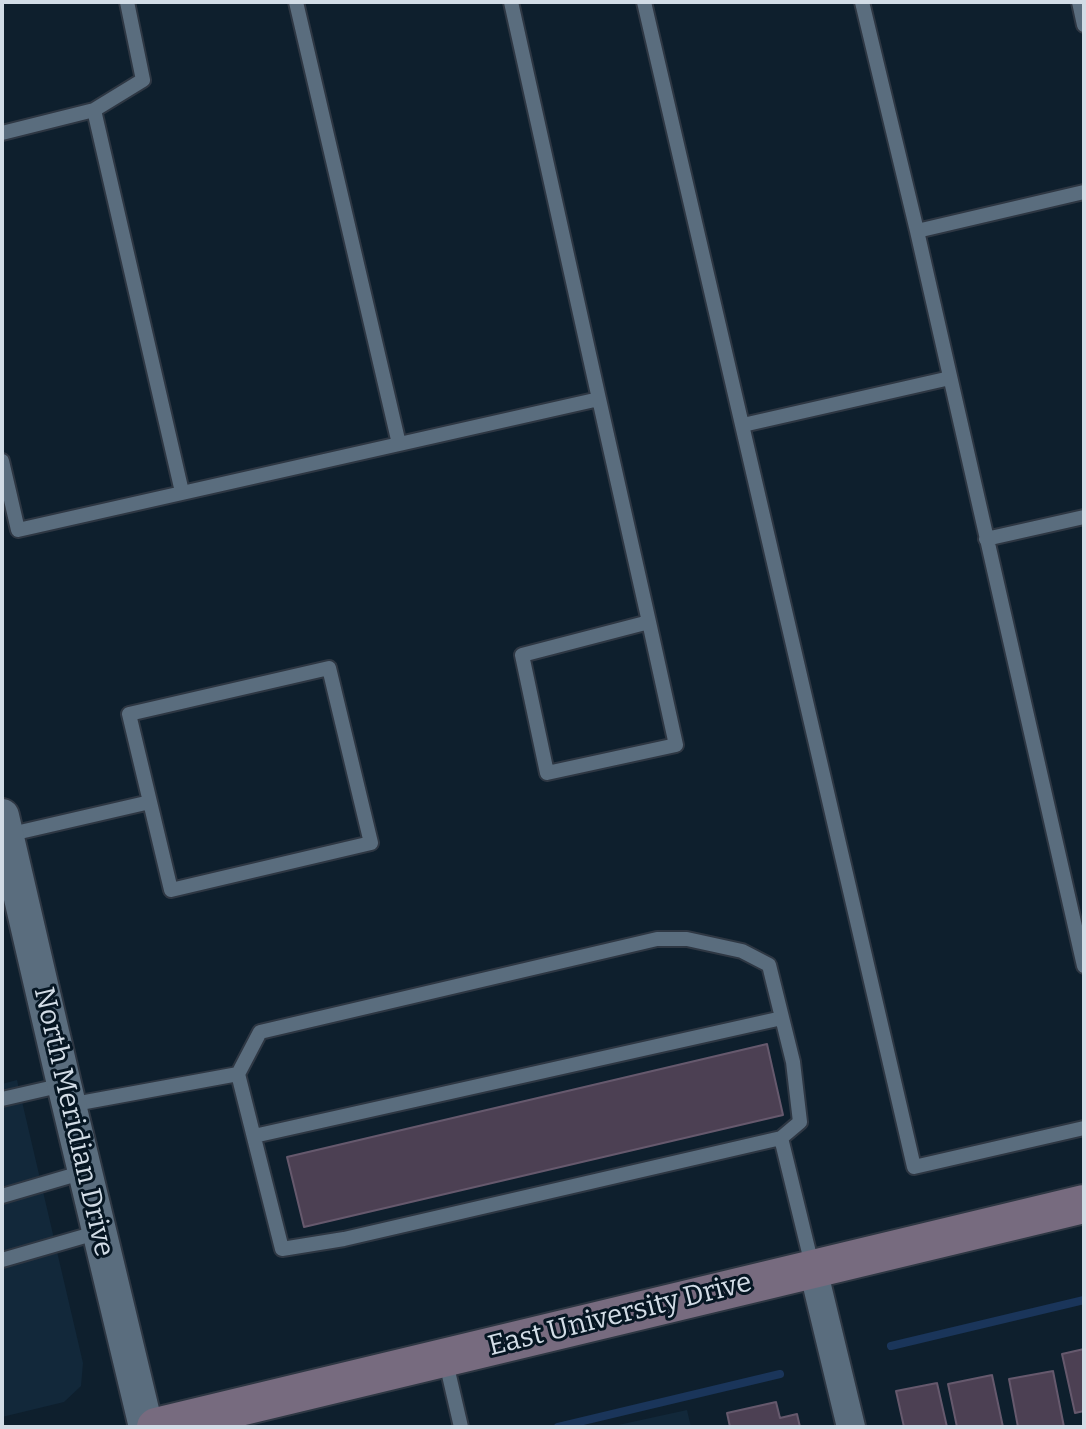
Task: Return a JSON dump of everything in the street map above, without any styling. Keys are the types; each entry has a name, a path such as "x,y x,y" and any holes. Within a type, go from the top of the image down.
{"main road":[{"name":"East University Drive","path":"156,1427 1084,1204"}],"street":[{"name":"North Meridian Drive","path":"4,826 146,1427"},
{"path":"813,1269 851,1427"}],"lane":[{"path":"2,133 94,110 143,80 127,2"},
{"path":"296,2 399,444"},
{"path":"511,2 649,622 676,745 547,773 522,655 649,622"},
{"path":"644,2 914,1167 1084,1128"},
{"path":"862,2 1084,966"},
{"path":"1079,2 1084,25"},
{"path":"94,110 182,492"},
{"path":"917,231 1084,192"},
{"path":"743,425 950,378"},
{"path":"2,461 18,530 599,399"},
{"path":"986,539 1084,517"},
{"path":"329,668 371,843 171,890 150,802 129,714 329,668"},
{"path":"4,826 150,802"},
{"path":"657,939 687,939 742,951 769,965 782,1018 793,1062 800,1122 781,1138 344,1239 282,1249 238,1074 260,1032 657,939"},
{"path":"254,1136 782,1018"},
{"path":"2,1099 66,1095 238,1074"},
{"path":"781,1138 813,1269"},
{"path":"2,1196 85,1172"},
{"path":"2,1260 99,1232"},
{"path":"445,1358 461,1427"}],"shaded area":[{"path":"17,1080 83,1363 81,1386 64,1402 2,1417 2,1084"},
{"path":"687,1410 691,1427 609,1427"}],"building":[{"path":"767,1044 783,1115 304,1227 287,1157"},
{"path":"1084,1349 1084,1411 1075,1413 1062,1354"},
{"path":"1053,1371 1064,1427 1018,1427 1009,1379"},
{"path":"992,1375 1003,1427 957,1427 948,1384"},
{"path":"937,1383 947,1427 904,1427 896,1391"},
{"path":"776,1402 780,1418 797,1414 800,1427 730,1427 727,1413"}],"waterway":[{"path":"891,1346 1084,1300"},
{"path":"558,1427 780,1374"}]}
